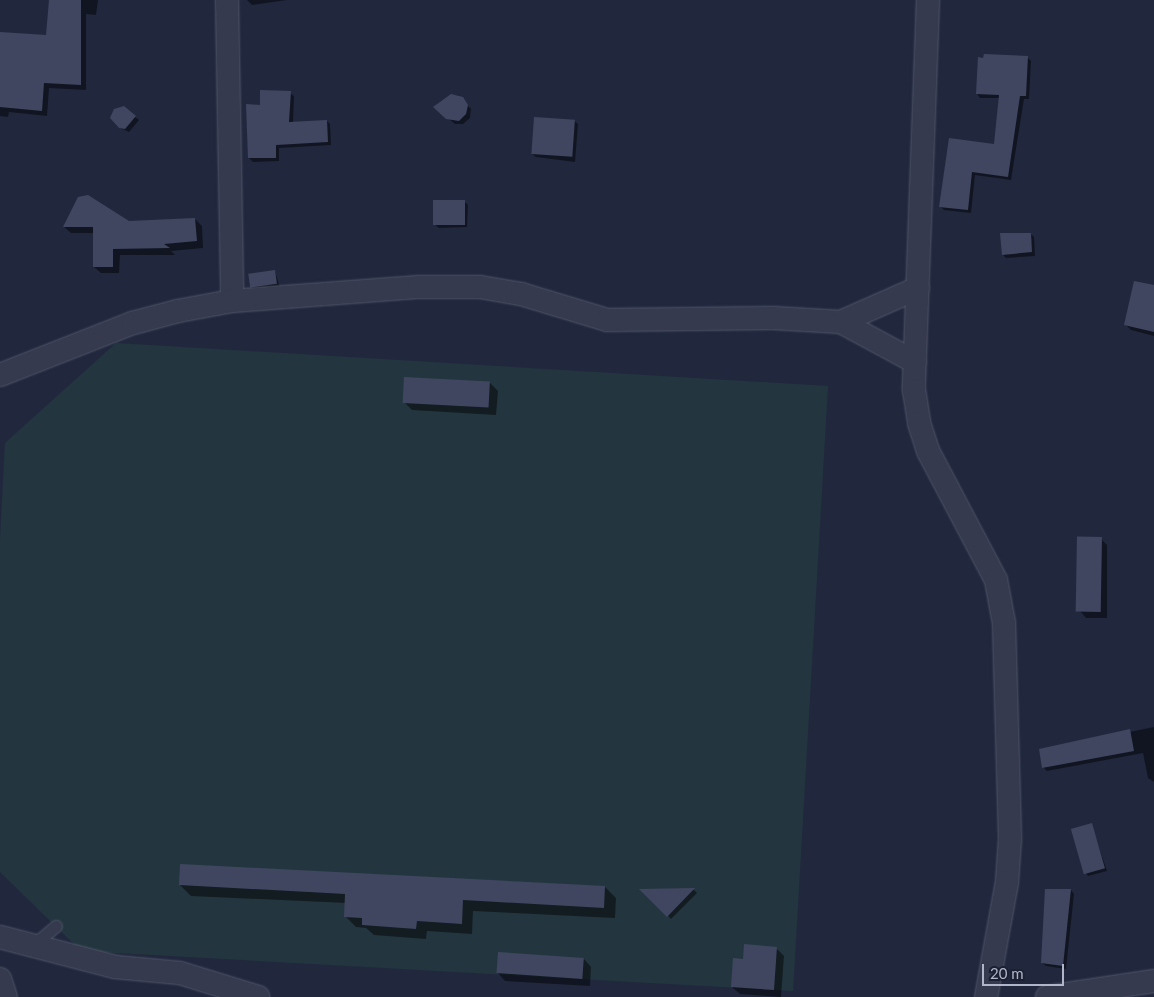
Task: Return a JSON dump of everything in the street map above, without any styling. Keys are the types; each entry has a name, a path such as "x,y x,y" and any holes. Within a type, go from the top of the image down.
{"street":[{"path":"227,0 232,300"},
{"path":"928,0 915,362 916,406 928,451 996,580 1004,623 1010,839 1007,882 986,997"},
{"path":"0,375 133,323 232,300 419,287 480,287 521,294 607,320 773,318 841,322 915,362"},
{"path":"841,322 918,288"},
{"path":"0,937 30,947 115,967 180,973 258,997"},
{"path":"0,979 6,997"},
{"path":"1047,997 1154,981"}],"lane":[{"path":"30,947 56,926"}],"shaded area":[{"path":"116,343 828,386 793,991 81,951 0,872 0,541 5,443"}],"building":[{"path":"49,0 81,0 81,85 44,83 42,111 0,107 0,32 46,35"},
{"path":"984,54 1028,56 1026,96 1020,96 1008,177 972,172 968,210 939,207 949,138 994,144 999,95 976,94 978,57 983,58"},
{"path":"260,90 291,91 289,122 327,120 328,142 276,145 276,158 248,158 246,104 260,105"},
{"path":"451,94 463,97 468,105 466,114 459,121 446,119 433,107"},
{"path":"124,106 136,116 125,129 119,128 110,118 114,109"},
{"path":"534,117 575,120 572,157 531,154"},
{"path":"88,195 129,221 195,218 197,241 164,244 170,248 113,249 113,267 93,267 93,227 63,227 78,197"},
{"path":"433,200 465,200 465,225 433,225"},
{"path":"1000,233 1031,233 1032,252 1002,255"},
{"path":"275,270 277,284 250,288 248,274"},
{"path":"1134,281 1154,285 1154,332 1124,325"},
{"path":"404,377 490,382 489,407 403,403"},
{"path":"1077,537 1102,537 1101,612 1076,612"},
{"path":"1130,729 1134,751 1042,768 1039,749"},
{"path":"1092,823 1105,868 1084,874 1071,829"},
{"path":"180,864 605,886 604,908 463,900 462,924 417,921 416,929 362,925 362,918 344,917 345,894 179,885"},
{"path":"695,888 667,917 639,889"},
{"path":"1045,889 1071,889 1063,966 1041,963"},
{"path":"744,944 777,947 774,990 731,987 733,958 743,959"},
{"path":"498,952 584,958 582,979 497,973"}]}
